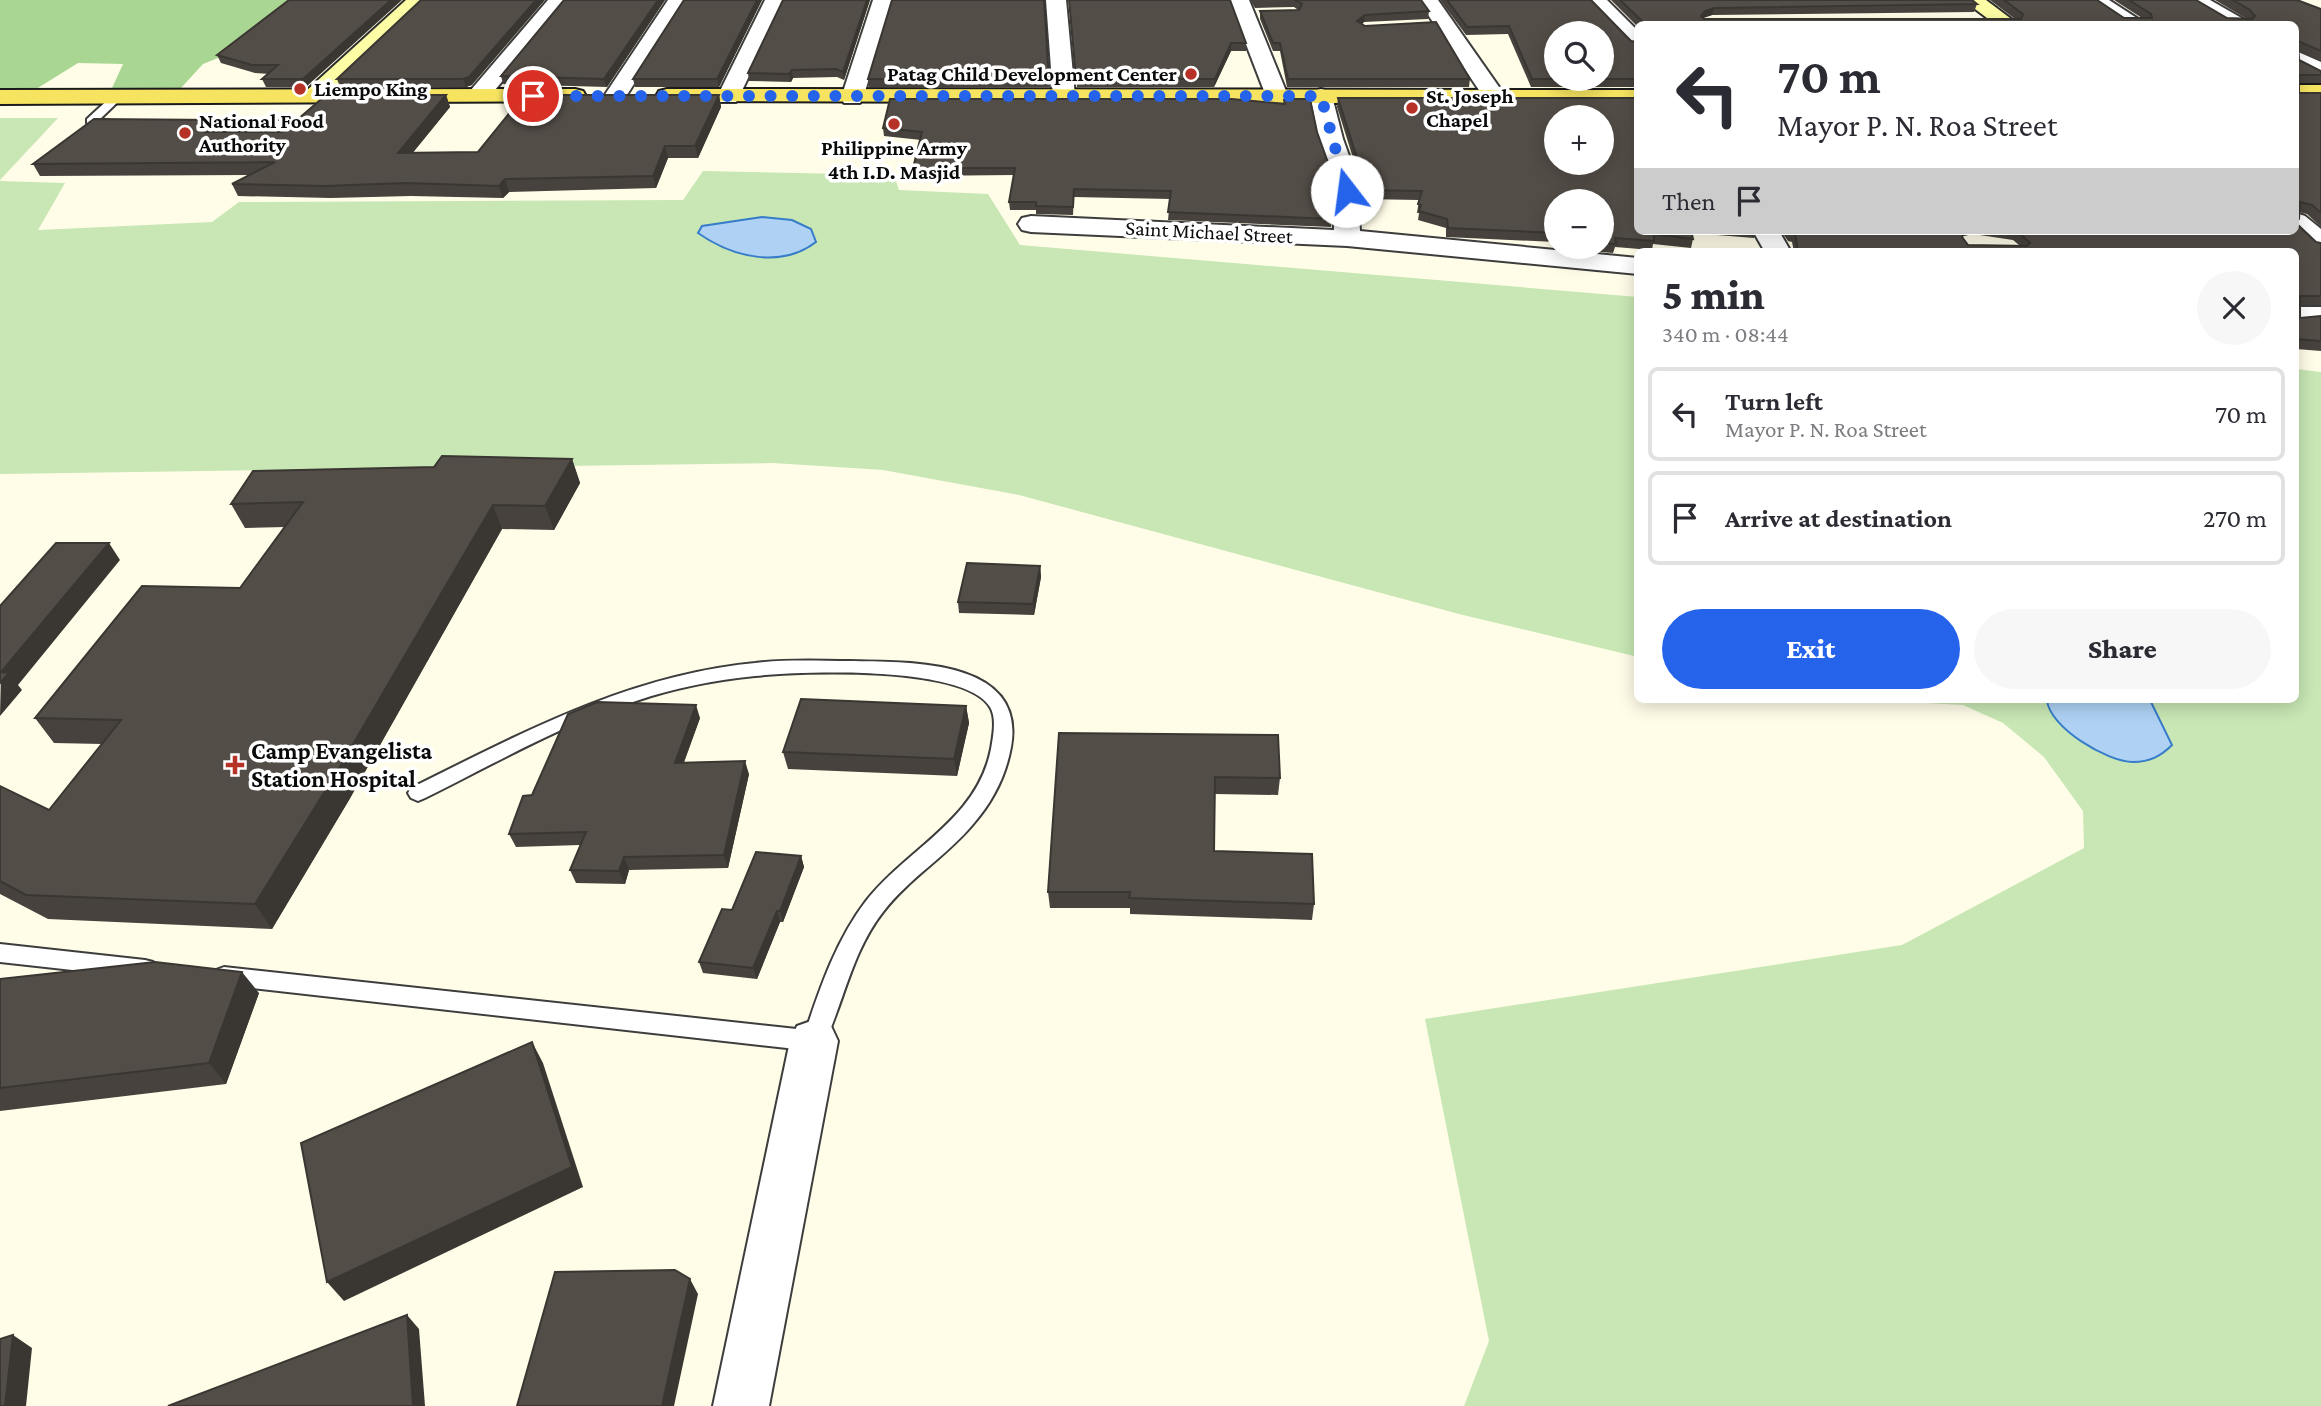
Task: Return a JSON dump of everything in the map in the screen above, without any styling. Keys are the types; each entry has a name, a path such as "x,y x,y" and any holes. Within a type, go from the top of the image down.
{"main road":[{"path":"2299,92 2321,92"},
{"path":"0,97 1634,97"}],"street":[{"path":"313,97 418,0"},
{"path":"478,96 559,0"},
{"path":"615,96 678,0"},
{"path":"728,97 775,0"},
{"path":"852,98 883,0"},
{"path":"1056,0 1064,96"},
{"path":"1428,0 1438,24 1495,97"},
{"path":"1596,0 1630,26"},
{"path":"2095,0 2131,21"},
{"path":"2195,0 2233,21"},
{"path":"1247,10 1277,96"},
{"path":"1973,10 2001,21"},
{"path":"2299,59 2321,71"},
{"path":"1321,96 1331,139 1345,178 1348,238"},
{"path":"2305,222 2321,243"},
{"name":"Saint Michael Street","path":"1031,224 1348,238 1634,266"},
{"path":"2299,316 2321,315"},
{"path":"741,1406 814,1041"}],"lane":[{"path":"117,97 91,121 105,125 131,125"},
{"path":"184,124 289,124"},
{"path":"207,975 814,1041 831,987 855,937 887,892 930,856 976,807 997,766 1004,727 998,703 981,688 939,673 886,667 750,670 658,687 579,715 418,793"},
{"path":"0,953 166,971"}],"green space":[{"path":"0,0 293,0 233,52 203,64 181,88 112,88 123,64 78,63 33,91 0,91"},
{"path":"0,118 58,118 0,180"},
{"path":"703,171 894,175 899,190 988,194 1020,245 1634,297 1634,656 1459,614 1019,495 883,470 773,463 0,474 0,181 65,183 38,230 212,222 239,202 683,200"},
{"path":"2299,369 2321,372 2321,1406 1464,1406 1489,1341 1425,1019 1902,945 2084,848 2083,811 2044,757 2003,723 1963,705 1927,703 2299,703"}],"water":[{"path":"762,217 792,220 811,229 816,242 788,255 757,257 726,248 698,233 702,226"},
{"path":"2048,703 2151,703 2172,745 2150,760 2122,760 2095,750 2081,741 2058,721"}],"building":[{"path":"289,0 391,0 303,79 262,79 278,65 252,65 217,55"},
{"path":"421,0 536,0 469,77 337,79"},
{"path":"564,0 658,0 604,79 501,76"},
{"path":"684,0 757,0 717,79 633,79"},
{"path":"783,0 867,0 843,72 836,69 792,70 789,74 748,73"},
{"path":"892,0 1044,0 1049,79 868,79"},
{"path":"1069,0 1230,0 1246,43 1231,43 1215,79 1076,79"},
{"path":"1295,0 1421,0 1429,11 1365,15 1357,21 1365,26 1436,22 1470,79 1288,79 1280,43 1273,43 1260,11 1299,10 1302,4"},
{"path":"1447,0 1591,0 1611,21 1544,21 1544,79 1532,79 1509,26 1467,27"},
{"path":"1620,0 1972,0 1977,4 1714,8 1705,11 1701,16 1704,19 2021,19 2023,14 2004,0 2097,0 2124,18 2152,18 2151,14 2129,0 2196,0 2227,18 2252,19 2255,16 2250,10 2233,0 2297,0 2321,9 2321,51 2299,41 2299,21 1642,21"},
{"path":"1614,24 1634,41 1634,79 1614,79"},
{"path":"2299,60 2321,71 2321,75 2299,75"},
{"path":"2299,93 2321,93 2321,213 2312,205 2300,202 2299,219"},
{"path":"326,95 446,95 398,153 478,152 524,95 719,95 695,146 665,146 653,176 505,179 499,186 406,183 325,186 232,184 275,162 33,164 94,119 217,120 205,132 283,132"},
{"path":"1338,98 1634,98 1634,235 1654,235 1654,241 1615,238 1614,244 1614,189 1544,189 1544,232 1448,228 1447,219 1419,211 1422,191 1362,190 1360,168"},
{"path":"890,99 1232,99 1285,104 1284,100 1287,99 1310,99 1317,132 1331,171 1332,219 1168,212 1171,191 1074,189 1073,207 1036,206 1036,202 1009,202 1015,168 913,168 922,132 883,128"},
{"path":"2299,226 2316,242 2321,243 2321,296 2300,296 2300,318 2321,316 2321,341 2299,339 2299,248 1797,248 1795,235 1963,235 1968,245 2027,246 2030,243 2021,235 2299,235"},
{"path":"1662,235 1692,235 1693,239"},
{"path":"442,456 572,459 545,506 493,505 335,775 255,904 26,895 0,881 0,786 49,810 121,720 35,718 142,586 240,588 303,502 231,504 253,471 434,467"},
{"path":"56,543 109,543 1,672 9,673 0,683 0,606"},
{"path":"967,563 1040,566 1033,604 958,602"},
{"path":"801,699 966,706 954,759 783,752"},
{"path":"597,702 696,705 675,763 745,761 724,855 624,857 619,871 570,870 586,832 509,834 523,796 532,795 568,714"},
{"path":"1059,733 1278,735 1280,778 1215,777 1214,851 1312,854 1314,904 1129,898 1130,892 1048,892"},
{"path":"756,852 801,856 780,911 777,911 753,968 699,962 722,909 732,910"},
{"path":"155,962 242,972 209,1063 0,1088 0,979"},
{"path":"532,1042 572,1167 327,1282 301,1143"},
{"path":"675,1270 690,1279 662,1406 517,1406 555,1272"},
{"path":"407,1315 413,1406 168,1406"},
{"path":"13,1335 5,1406 0,1406 0,1339"}],"place":[{"name":"Patag Child Development Center","path":"1191,74"},
{"name":"Liempo King","path":"300,89"},
{"name":"St. Joseph Chapel","path":"1412,108"},
{"name":"Philippine Army 4th I.D. Masjid","path":"894,124"},
{"name":"National Food Authority","path":"185,133"},
{"name":"Camp Evangelista Station Hospital","path":"235,765"}],"route":[{"path":"533,96 1321,96 1347,191"}]}
